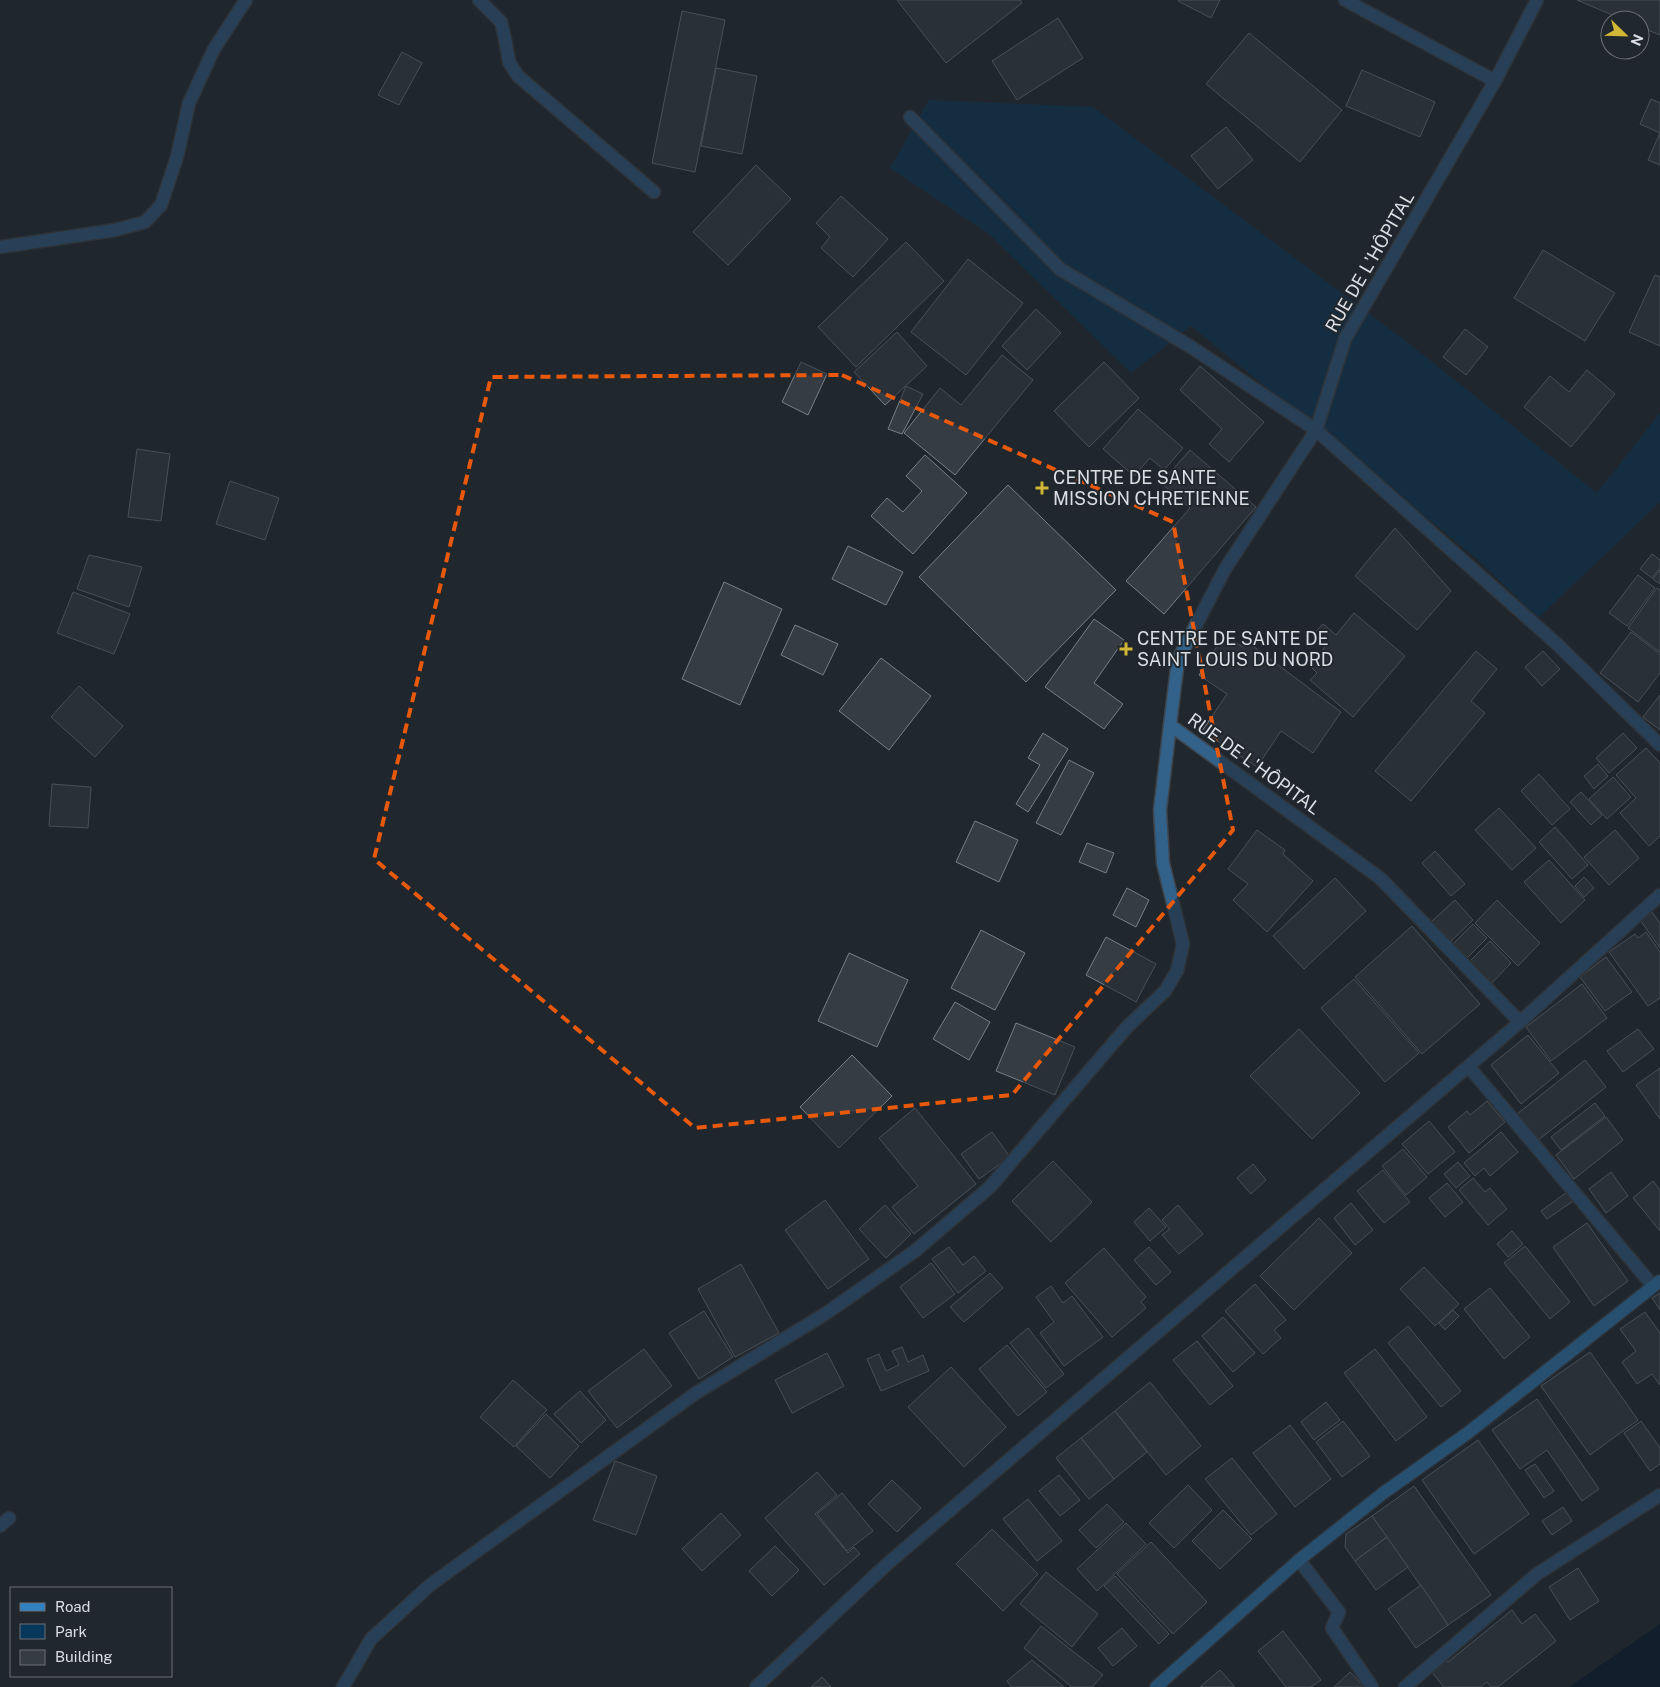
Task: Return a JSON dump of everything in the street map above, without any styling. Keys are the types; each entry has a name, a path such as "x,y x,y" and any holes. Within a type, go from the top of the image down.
{"main road":[{"path":"1156,1687 1299,1560 1382,1494 1469,1432 1656,1284"}],"street":[{"path":"0,247 115,230 145,222 161,205 177,157 190,103 214,49 246,0"},
{"path":"479,0 501,22 508,62 518,76 654,192"},
{"path":"1345,0 1495,81"},
{"name":"RUE DE L'HÔPITAL","path":"1520,1022 1380,878 1170,725 1178,660 1225,569 1316,430 1345,339 1495,81 1537,0"},
{"path":"910,117 1060,269 1191,347 1316,430 1557,644 1660,745"},
{"path":"343,1687 371,1638 430,1585 696,1393 825,1314 915,1251 990,1187 1127,1027 1165,991 1177,971 1183,944 1163,862 1160,810 1170,725"},
{"path":"756,1687 901,1552 1520,1022 1660,895"},
{"path":"1468,1067 1656,1284"},
{"path":"1405,1687 1537,1574 1660,1496"},
{"path":"1299,1560 1339,1612 1332,1628 1372,1687"}],"highlighted area":[{"path":"842,375 1173,522 1233,830 1012,1095 695,1128 374,859 491,377"}],"green space":[{"path":"929,100 1093,107 1403,339 1597,493 1660,413 1660,502 1538,618 1477,559 1191,326 1131,373 988,233 890,168"}],"shaded area":[{"path":"1660,1624 1660,1687 1569,1687"}],"building":[{"path":"897,0 1020,0 1022,3 946,63"},
{"path":"1179,0 1220,0 1211,18"},
{"path":"1577,0 1660,0 1660,35 1650,31 1650,10 1600,10"},
{"path":"682,11 725,20 695,172 652,163"},
{"path":"1058,18 1083,58 1017,100 992,61"},
{"path":"1249,33 1342,110 1300,162 1206,84"},
{"path":"402,52 422,63 399,105 378,95"},
{"path":"716,68 757,76 742,154 701,146"},
{"path":"1362,70 1435,102 1420,137 1346,106"},
{"path":"1651,99 1660,103 1660,133 1640,124"},
{"path":"1226,127 1253,160 1218,189 1191,156"},
{"path":"1660,133 1660,165 1648,160"},
{"path":"756,165 791,199 728,265 693,232"},
{"path":"841,196 888,239 853,277 821,248 830,237 816,223"},
{"path":"906,242 944,281 856,367 818,327"},
{"path":"1543,250 1615,293 1585,341 1514,298"},
{"path":"968,259 1023,303 966,375 911,332"},
{"path":"1655,275 1660,277 1660,346 1629,332"},
{"path":"1036,309 1061,333 1027,370 1002,346"},
{"path":"1465,329 1488,347 1466,375 1443,357"},
{"path":"897,332 927,366 885,405 854,372"},
{"path":"1002,355 1033,380 955,475 904,433 940,388 961,405"},
{"path":"801,362 827,374 808,415 782,402"},
{"path":"1104,362 1139,398 1089,447 1054,411"},
{"path":"1200,366 1264,422 1229,462 1209,444 1222,429 1180,390"},
{"path":"1587,370 1615,394 1571,447 1524,407 1550,376 1569,392"},
{"path":"906,386 923,394 902,434 888,429"},
{"path":"1138,409 1183,448 1164,470 1150,458 1134,476 1103,449"},
{"path":"137,449 170,454 161,521 128,517"},
{"path":"1190,450 1256,507 1164,614 1126,581 1190,508 1161,483"},
{"path":"925,455 967,493 913,554 871,516 887,498 903,512 922,491 906,476"},
{"path":"230,481 279,498 265,540 216,524"},
{"path":"1008,485 1116,590 1026,682 919,577"},
{"path":"1395,528 1451,591 1417,630 1355,576"},
{"path":"848,546 903,572 886,605 832,579"},
{"path":"1652,554 1660,560 1660,568 1652,578 1640,569"},
{"path":"89,555 142,567 129,607 77,589"},
{"path":"1660,570 1660,584 1653,579"},
{"path":"1638,575 1655,588 1627,626 1609,613"},
{"path":"724,582 782,609 740,705 682,679"},
{"path":"1657,588 1660,590 1660,652 1628,628"},
{"path":"73,592 130,614 114,654 57,633"},
{"path":"1354,613 1405,656 1353,717 1310,680 1317,673 1309,665 1325,647 1312,635 1323,624 1336,635"},
{"path":"1094,619 1124,640 1094,683 1123,704 1104,729 1045,687"},
{"path":"795,625 838,644 823,675 781,655"},
{"path":"1631,632 1660,654 1660,673 1638,702 1600,673"},
{"path":"1224,635 1243,647 1246,641 1341,712 1313,753 1281,731 1257,767 1202,731 1227,694 1199,675"},
{"path":"1476,651 1497,669 1471,701 1485,713 1411,801 1375,771"},
{"path":"1543,651 1560,669 1542,686 1525,667"},
{"path":"881,658 931,696 889,750 839,711"},
{"path":"79,686 123,726 95,757 51,717"},
{"path":"1660,695 1660,730 1643,717"},
{"path":"1043,733 1068,749 1028,812 1016,804 1040,765 1028,758"},
{"path":"1623,733 1637,748 1609,773 1596,758"},
{"path":"1646,748 1660,763 1660,836 1649,846 1620,813 1636,798 1616,775"},
{"path":"1069,760 1094,773 1061,835 1036,823"},
{"path":"1598,764 1608,776 1594,789 1584,776"},
{"path":"1539,774 1570,809 1552,825 1521,791"},
{"path":"1613,777 1631,797 1607,819 1589,799"},
{"path":"52,784 91,787 88,828 49,826"},
{"path":"1581,792 1602,815 1591,825 1570,802"},
{"path":"1499,808 1536,848 1512,870 1475,830"},
{"path":"975,821 1018,840 999,882 956,862"},
{"path":"1555,827 1588,865 1572,879 1539,842"},
{"path":"1257,830 1285,850 1283,854 1313,881 1267,932 1233,900 1248,884 1228,869"},
{"path":"1615,830 1639,858 1609,885 1584,857"},
{"path":"1087,843 1114,853 1106,873 1079,862"},
{"path":"1435,851 1465,884 1451,896 1422,863"},
{"path":"1549,860 1585,900 1561,923 1524,882"},
{"path":"1584,877 1594,888 1584,897 1575,886"},
{"path":"1335,878 1366,911 1304,969 1273,936"},
{"path":"1127,888 1149,900 1136,927 1113,915"},
{"path":"1455,900 1473,920 1449,943 1431,922"},
{"path":"1497,900 1540,943 1518,966 1475,923"},
{"path":"1652,912 1660,923 1660,948 1640,920"},
{"path":"1473,924 1487,938 1465,960 1451,946"},
{"path":"1412,926 1480,1004 1422,1054 1355,977"},
{"path":"981,930 1025,953 995,1010 951,988"},
{"path":"1646,932 1660,952 1660,998 1648,1006 1609,952 1635,934 1638,938"},
{"path":"1106,937 1156,964 1136,1002 1086,975"},
{"path":"1490,941 1511,963 1488,987 1466,965"},
{"path":"849,953 908,980 877,1047 818,1021"},
{"path":"1606,957 1632,992 1605,1011 1580,977"},
{"path":"1354,979 1419,1053 1385,1082 1321,1008"},
{"path":"1582,984 1607,1018 1551,1061 1526,1027"},
{"path":"955,1002 990,1022 969,1060 933,1039"},
{"path":"1016,1023 1075,1047 1055,1095 996,1071"},
{"path":"1299,1029 1360,1093 1312,1139 1250,1076"},
{"path":"1638,1029 1654,1049 1623,1072 1607,1051"},
{"path":"1528,1035 1559,1073 1521,1104 1491,1065"},
{"path":"852,1055 892,1096 839,1148 800,1107"},
{"path":"1585,1060 1606,1087 1537,1141 1517,1114"},
{"path":"1660,1068 1660,1119 1636,1085"},
{"path":"1487,1101 1505,1122 1469,1153 1448,1127 1467,1111 1470,1115"},
{"path":"1595,1103 1605,1116 1561,1150 1551,1137"},
{"path":"915,1108 976,1184 914,1234 892,1207 918,1186 879,1138"},
{"path":"1606,1117 1623,1140 1574,1179 1556,1155"},
{"path":"1429,1121 1455,1152 1428,1174 1402,1144"},
{"path":"992,1132 1010,1157 979,1179 961,1154"},
{"path":"1501,1132 1518,1152 1490,1176 1484,1168 1475,1176 1464,1163"},
{"path":"1403,1149 1427,1177 1406,1195 1382,1166"},
{"path":"1053,1161 1092,1202 1051,1242 1012,1201"},
{"path":"1458,1162 1470,1176 1456,1188 1444,1174"},
{"path":"1253,1164 1266,1180 1251,1194 1237,1178"},
{"path":"1383,1170 1410,1202 1384,1223 1357,1191"},
{"path":"1611,1172 1628,1196 1606,1213 1589,1189"},
{"path":"1473,1178 1485,1192 1490,1188 1507,1209 1488,1225 1459,1190"},
{"path":"1653,1181 1660,1190 1660,1231 1633,1198"},
{"path":"1447,1183 1463,1202 1445,1217 1429,1198"},
{"path":"1570,1190 1576,1199 1547,1219 1541,1211"},
{"path":"825,1200 869,1259 828,1289 785,1230"},
{"path":"1351,1203 1373,1230 1355,1245 1334,1218"},
{"path":"885,1205 911,1234 886,1258 859,1229"},
{"path":"1178,1205 1203,1234 1179,1254 1162,1235 1170,1229 1162,1220"},
{"path":"1149,1208 1166,1227 1150,1241 1134,1222"},
{"path":"1319,1218 1352,1253 1294,1310 1260,1276"},
{"path":"1587,1223 1628,1281 1594,1306 1553,1247"},
{"path":"1512,1231 1523,1244 1508,1257 1497,1244"},
{"path":"1525,1246 1570,1302 1550,1319 1504,1263"},
{"path":"949,1247 963,1265 974,1256 986,1271 958,1293 932,1259"},
{"path":"1149,1247 1171,1272 1156,1285 1134,1260"},
{"path":"1104,1248 1146,1297 1141,1302 1146,1308 1112,1337 1065,1283"},
{"path":"931,1263 955,1294 923,1318 900,1287"},
{"path":"741,1264 779,1333 735,1357 698,1289"},
{"path":"1424,1267 1459,1304 1435,1326 1400,1289"},
{"path":"990,1273 1003,1288 964,1322 950,1307"},
{"path":"1255,1284 1286,1320 1274,1330 1281,1338 1263,1354 1225,1311"},
{"path":"1051,1286 1063,1303 1072,1296 1103,1337 1064,1366 1040,1333 1054,1322 1036,1297"},
{"path":"1490,1288 1530,1337 1504,1359 1464,1309"},
{"path":"1660,1293 1660,1310 1652,1298"},
{"path":"1453,1310 1459,1316 1445,1330 1439,1323"},
{"path":"704,1311 733,1357 699,1379 669,1333"},
{"path":"1645,1312 1660,1333 1660,1385 1652,1374 1637,1384 1622,1362 1636,1351 1620,1329"},
{"path":"1223,1317 1255,1353 1233,1372 1202,1336"},
{"path":"1408,1326 1461,1391 1441,1407 1388,1343"},
{"path":"1028,1328 1064,1374 1046,1388 1010,1343"},
{"path":"1197,1341 1233,1386 1210,1405 1173,1360"},
{"path":"1007,1345 1047,1392 1018,1416 979,1369"},
{"path":"902,1347 908,1362 923,1355 929,1371 881,1391 867,1359 879,1354 886,1371 899,1365 892,1351"},
{"path":"644,1349 672,1386 617,1428 588,1391"},
{"path":"1375,1349 1427,1417 1396,1441 1344,1373"},
{"path":"1590,1352 1638,1420 1590,1455 1541,1386"},
{"path":"827,1353 844,1386 792,1413 775,1380"},
{"path":"951,1367 1006,1427 964,1467 908,1407"},
{"path":"513,1380 547,1410 514,1447 480,1417"},
{"path":"1150,1382 1201,1446 1166,1475 1115,1411"},
{"path":"580,1391 606,1420 581,1443 554,1414"},
{"path":"1537,1399 1599,1489 1582,1501 1547,1450 1520,1469 1492,1430"},
{"path":"1326,1402 1340,1420 1314,1440 1301,1422"},
{"path":"1115,1411 1147,1452 1114,1479 1081,1438"},
{"path":"546,1414 579,1446 550,1478 516,1446"},
{"path":"1343,1421 1370,1456 1342,1477 1316,1442"},
{"path":"1641,1421 1660,1448 1660,1464 1650,1471 1624,1433"},
{"path":"1290,1425 1331,1479 1295,1507 1253,1453"},
{"path":"1081,1438 1114,1479 1089,1499 1056,1458"},
{"path":"1478,1440 1529,1514 1474,1554 1422,1480"},
{"path":"1232,1458 1277,1514 1251,1535 1205,1479"},
{"path":"615,1461 657,1476 636,1535 593,1520"},
{"path":"1535,1464 1554,1491 1544,1498 1525,1470"},
{"path":"817,1472 837,1495 815,1514 848,1553 854,1547 860,1554 824,1585 765,1518"},
{"path":"1059,1475 1080,1500 1060,1516 1039,1491"},
{"path":"892,1480 921,1508 897,1532 868,1504"},
{"path":"1188,1485 1212,1510 1174,1548 1149,1523"},
{"path":"1414,1486 1491,1595 1448,1625 1372,1516"},
{"path":"842,1493 873,1531 847,1551 817,1514"},
{"path":"1028,1499 1062,1541 1037,1561 1003,1519"},
{"path":"1107,1504 1124,1522 1096,1548 1079,1530"},
{"path":"1563,1507 1572,1521 1552,1535 1542,1521"},
{"path":"1223,1510 1252,1539 1220,1569 1192,1541"},
{"path":"721,1513 741,1535 702,1571 682,1549"},
{"path":"1372,1516 1387,1537 1355,1561 1345,1547 1346,1534"},
{"path":"1126,1523 1146,1544 1097,1591 1077,1569"},
{"path":"992,1529 1038,1574 1003,1611 956,1564"},
{"path":"1387,1537 1408,1567 1376,1590 1355,1561"},
{"path":"1151,1542 1207,1602 1173,1634 1117,1574"},
{"path":"775,1546 799,1570 772,1596 749,1571"},
{"path":"1578,1568 1599,1601 1570,1620 1549,1587"},
{"path":"1046,1572 1098,1614 1072,1647 1020,1604"},
{"path":"1115,1576 1169,1634 1159,1644 1104,1586"},
{"path":"1421,1585 1448,1625 1416,1648 1388,1609"},
{"path":"1512,1610 1522,1624 1535,1614 1556,1641 1498,1687 1491,1687 1487,1682 1481,1687 1444,1687 1431,1671 1445,1659 1448,1662"},
{"path":"1041,1626 1103,1675 1092,1687 1072,1687 1024,1648"},
{"path":"1122,1628 1137,1646 1113,1666 1098,1648"},
{"path":"1283,1631 1321,1680 1311,1687 1286,1687 1258,1651"},
{"path":"1032,1660 1064,1687 1012,1687 1007,1681"},
{"path":"1220,1670 1235,1687 1200,1687"},
{"path":"1350,1672 1364,1687 1334,1687"},
{"path":"822,1677 831,1687 811,1687"}],"place":[{"name":"CENTRE DE SANTE MISSION CHRETIENNE","path":"1042,488"},
{"name":"CENTRE DE SANTE DE SAINT LOUIS DU NORD","path":"1126,649"}]}
